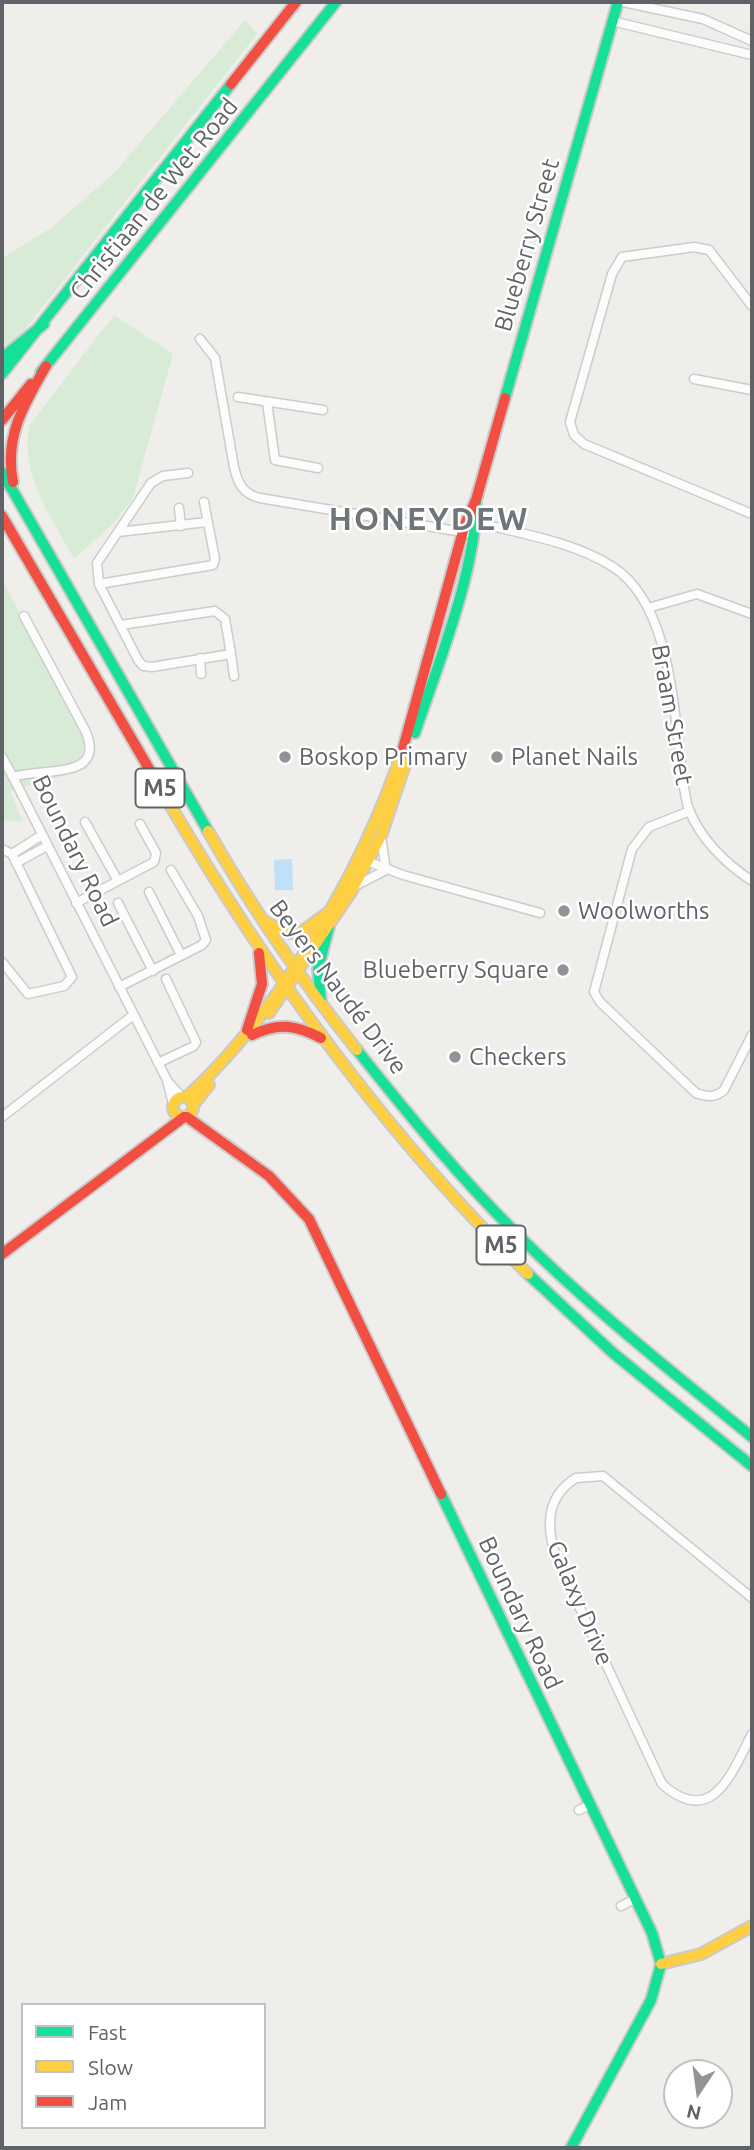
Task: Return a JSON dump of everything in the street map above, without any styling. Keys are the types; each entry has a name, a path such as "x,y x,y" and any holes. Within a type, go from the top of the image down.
{"main road":[{"name":"Christiaan de Wet Road","path":"2,374 296,2"},
{"name":"Christiaan de Wet Road","path":"2,420 336,2"},
{"name":"Blueberry Street","path":"295,970 362,859 381,836 446,639 476,500 612,21 620,2"},
{"path":"2,358 44,324"},
{"path":"22,507 8,464 10,433 46,366"},
{"name":"Beyers Naudé Drive","path":"2,472 258,917 321,1004 419,1128 517,1235 613,1324 752,1437"},
{"name":"Beyers Naudé Drive","path":"2,516 181,826 258,949 395,1131 457,1201 539,1284 601,1342 752,1466"},
{"path":"2,530 23,553"},
{"name":"Blueberry Street","path":"295,970 329,928 351,892 404,745 469,533"},
{"path":"258,917 291,936 308,932 329,912"},
{"path":"321,1004 318,969 329,928"},
{"path":"250,1032 262,984 258,949"},
{"path":"156,1135 250,1032 295,970"},
{"path":"250,1032 287,1023 301,1027 328,1042"},
{"path":"2,1254 63,1212 156,1135 185,1117 184,1103"},
{"name":"Boundary Road","path":"184,1103 206,1128 280,1187 309,1219 584,1808 652,1933 661,1964"},
{"name":"Boundary Road","path":"185,1117 206,1128"},
{"path":"571,2148 651,2000 661,1964 701,1954 752,1926"}],"street":[{"path":"620,2 703,19 752,41"},
{"path":"612,21 752,55"},
{"path":"752,306 709,250 694,247 622,257 612,274 570,422 574,435 584,444 752,514"},
{"path":"200,339 215,358 237,482 246,492 260,498 469,533"},
{"path":"694,379 752,390"},
{"path":"238,397 323,410"},
{"path":"267,402 275,460 318,468"},
{"path":"188,473 163,476 151,483 97,563 99,584 143,666 152,667 230,654"},
{"path":"99,584 213,565 215,559 204,502"},
{"path":"179,508 181,526"},
{"name":"Braam Street","path":"472,521 592,555 626,577 649,608 668,673 690,811 714,850 752,881"},
{"path":"118,532 207,522"},
{"path":"649,608 697,594 752,614"},
{"path":"121,625 215,611 225,619 234,676"},
{"name":"Boundary Road","path":"24,616 85,730 90,750 86,762 79,768 31,772 13,777 132,1016 167,1080 184,1103"},
{"path":"200,658 201,674"},
{"path":"2,757 13,777"},
{"path":"690,811 649,827 632,849 594,992 600,1002 696,1093 711,1097 724,1090 752,1035"},
{"path":"85,822 118,881"},
{"path":"76,903 156,859 156,853 140,824"},
{"path":"14,858 42,835"},
{"path":"381,836 386,870"},
{"path":"14,858 47,846"},
{"path":"2,849 14,858 72,977 64,986 28,993 2,962"},
{"path":"362,859 386,870 540,913"},
{"path":"119,987 202,945 207,934 171,870"},
{"path":"351,892 367,877 386,870"},
{"path":"149,892 181,955"},
{"path":"118,903 153,971"},
{"path":"158,1063 194,1046 196,1042 166,979"},
{"path":"2,1117 132,1016"},
{"name":"Galaxy Drive","path":"751,1740 723,1787 706,1800 690,1799 662,1784 556,1559 550,1532 551,1506 576,1478 603,1476 752,1598"},
{"path":"621,1906 635,1899"}],"green space":[{"path":"245,20 257,34 23,332 2,351 2,258 51,228 114,173"},
{"path":"114,315 173,354 133,498 113,524 74,559 47,511 33,479 27,445 29,426"},
{"path":"2,580 87,738 87,769 10,791 23,822 2,820"}],"water":[{"path":"292,859 293,890 275,890 274,860"}],"traffic: fast":[{"path":"41,372 336,2"},
{"path":"505,398 618,2"},
{"path":"2,374 231,84"},
{"path":"2,358 44,324"},
{"path":"2,472 208,831"},
{"path":"415,733 444,649 470,558 476,503"},
{"path":"321,1002 318,969 329,927"},
{"path":"357,1050 455,1168 518,1235 603,1314 752,1437"},
{"path":"528,1274 613,1353 752,1466"},
{"path":"441,1494 652,1933 661,1964 651,2000 571,2148"}],"traffic: slow":[{"path":"187,1097 254,1024 314,937 365,844 402,752"},
{"path":"269,1013 351,892 381,836 406,762"},
{"path":"166,798 245,926 331,1048 425,1165 528,1274"},
{"path":"208,831 278,944 357,1050"},
{"path":"264,921 284,932 299,934 329,912"},
{"path":"194,1104 209,1085"},
{"path":"179,1097 187,1097 193,1107 187,1117 179,1117 173,1111 173,1103 179,1097"},
{"path":"661,1964 701,1954 752,1926"}],"traffic: jam":[{"path":"231,84 296,2"},
{"path":"13,482 11,450 18,421 46,366"},
{"path":"2,420 31,384"},
{"path":"402,752 465,524 476,500 505,398"},
{"path":"2,516 166,798"},
{"path":"247,1030 262,984 259,953"},
{"path":"252,1035 270,1028 287,1027 321,1038"},
{"path":"2,1254 184,1117"},
{"path":"187,1117 269,1176 309,1219 441,1494"}],"place":[{"name":"Boskop Primary","path":"285,757"},
{"name":"Planet Nails","path":"497,757"},
{"name":"Woolworths","path":"564,911"},
{"name":"Blueberry Square","path":"563,970"},
{"name":"Checkers","path":"455,1057"}],"district":[{"name":"HONEYDEW","path":"429,519"}]}
